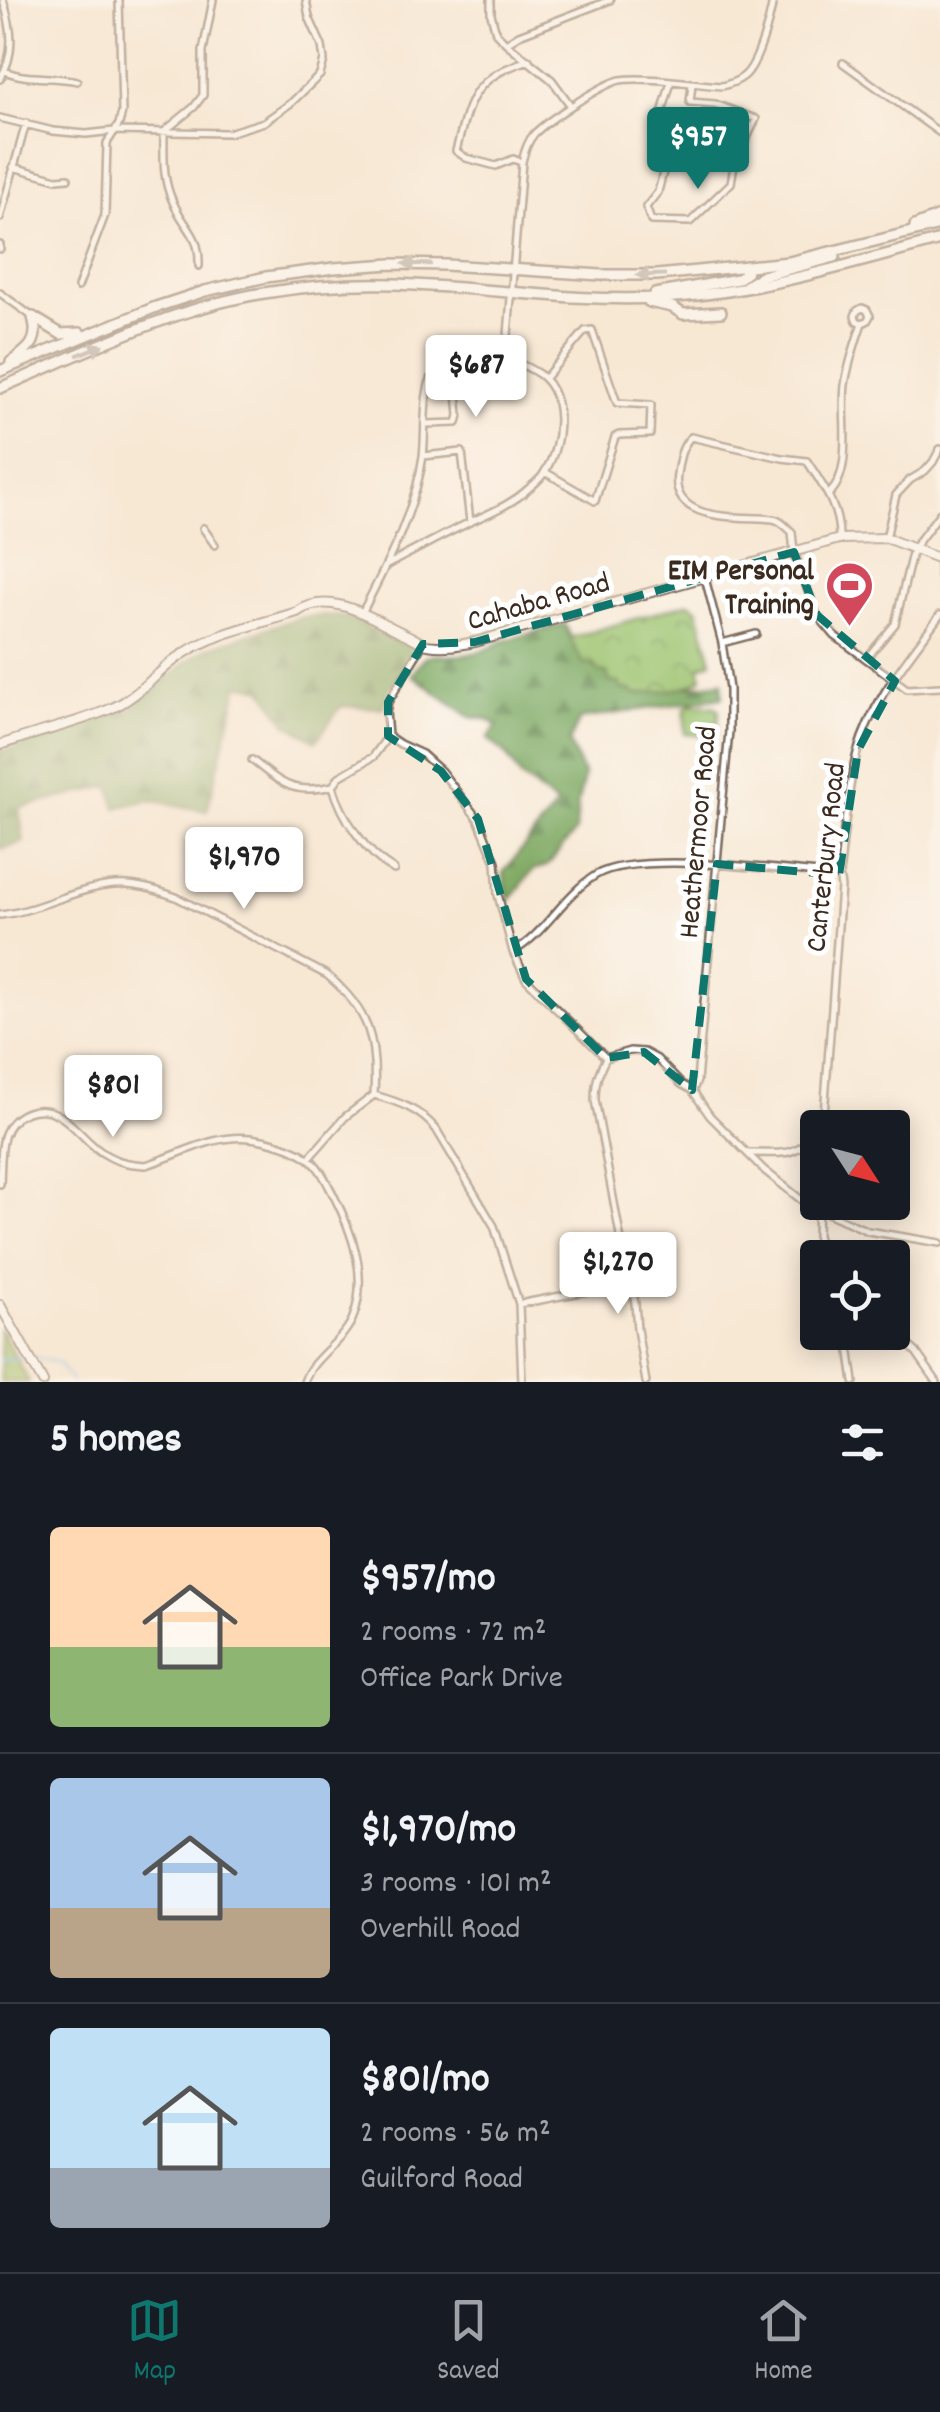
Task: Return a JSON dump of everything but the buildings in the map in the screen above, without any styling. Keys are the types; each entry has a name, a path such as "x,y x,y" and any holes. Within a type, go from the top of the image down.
{"highway":[{"path":"743,288 762,276 814,264 940,216"},
{"path":"0,370 184,297 266,277 391,264 625,276 811,258 940,225"},
{"path":"0,388 176,316 260,294 379,284 637,298 693,295 795,278 940,243"},
{"path":"637,298 738,279 748,266"},
{"path":"637,298 672,306 683,314 721,312"},
{"path":"33,317 61,334 94,332"},
{"path":"0,370 34,343 33,317"}],"street":[{"path":"0,79 12,45 11,24 3,0"},
{"path":"78,288 105,215 107,143 122,112 119,0"},
{"path":"164,132 194,107 202,95 204,51 213,0"},
{"path":"0,118 86,134 228,133 264,122 291,104 320,75 322,46 306,0"},
{"path":"491,0 496,33 552,80 572,106"},
{"path":"506,43 519,34 610,0"},
{"path":"506,360 522,162 533,135 572,106 616,81 733,84 747,75 753,65 773,0"},
{"path":"522,162 513,159 496,166 466,158 456,151 468,104 486,79 529,60"},
{"path":"843,63 940,133"},
{"path":"5,71 16,76 77,81"},
{"path":"672,82 654,141 664,164 658,192 646,207 651,220 662,223 690,222 731,183 734,165 756,120 714,104 690,102 692,84"},
{"path":"0,218 26,123"},
{"path":"164,132 164,177 174,205 196,238 199,266"},
{"path":"12,167 57,179 68,178"},
{"path":"0,293 33,317"},
{"path":"829,494 842,467 844,389 862,323"},
{"path":"545,378 586,331 592,330 617,403 651,404 650,434 615,437 594,501 545,472"},
{"path":"363,611 387,565 416,493 424,456 429,381 444,365 454,361 506,360 545,378 560,411 554,448 545,472 526,492 505,505 387,565"},
{"path":"426,424 457,423 454,361"},
{"path":"838,539 836,508 807,461 691,437 684,444 676,477 677,491 683,500 717,517 778,519 792,532 794,552 818,615 835,636 907,689 940,687"},
{"path":"886,538 896,494 934,462 940,449"},
{"path":"424,456 462,452 470,522"},
{"path":"866,659 894,624 913,550 940,513"},
{"path":"203,528 214,545"},
{"name":"Cahaba Road","path":"0,744 111,709 144,688 186,652 304,607 322,604 363,611 421,648 449,647 838,539 886,538 940,561"},
{"path":"940,561 940,576"},
{"name":"Heathermoor Road","path":"692,1090 697,1081 729,731 729,689 722,643 705,578"},
{"name":"Canterbury Road","path":"824,1110 839,875 858,750 880,700 940,615"},
{"path":"722,643 756,634"},
{"path":"252,760 298,790 332,786 338,776 373,758 388,736 386,712 392,693 421,648"},
{"path":"388,736 422,754 442,771 478,819 496,862 498,895 513,952 526,979 606,1058"},
{"path":"332,786 338,806 352,828 394,870"},
{"path":"513,952 528,944 571,893 599,872 616,866 717,864 839,875"},
{"path":"0,915 117,885 151,888 176,897 328,975 343,988 355,1002 374,1047 374,1095"},
{"path":"646,1382 635,1302 595,1100 597,1076 606,1058 630,1051 644,1052 657,1059 692,1090 710,1116 747,1154 800,1197"},
{"path":"308,1158 345,1116 374,1095"},
{"path":"374,1095 407,1105 425,1116 494,1226 520,1304 522,1382"},
{"path":"0,1184 4,1137 12,1122 28,1110 58,1114 104,1155 134,1164 146,1164 230,1138 277,1144 308,1158 327,1182 349,1226 359,1276 355,1313 348,1328 308,1370 304,1382"},
{"path":"747,1154 785,1154 800,1147"},
{"path":"847,1220 868,1231 940,1243"},
{"path":"520,1304 587,1290 610,1271 622,1246"},
{"path":"0,1305 43,1382"},
{"path":"910,1347 936,1382"},
{"path":"850,1350 854,1382"}],"highlighted area":[{"path":"794,552 817,615 895,681 858,750 839,875 717,864 692,1090 644,1052 606,1058 526,979 478,819 441,771 388,736 388,702 423,644 475,642"}],"green space":[{"path":"689,603 697,608 712,661 699,667 702,678 687,686 635,694 622,689 619,683 610,682 607,673 584,665 570,638"},
{"path":"336,615 410,648 413,656 391,687 383,708 341,706 316,741 286,723 263,689 239,684 207,811 149,800 116,808 110,786 19,808 24,842 0,849 0,752 132,708 207,648 301,617"},
{"path":"565,624 586,656 636,694 722,682 723,697 580,719 569,742 584,776 576,831 547,866 533,870 509,901 503,873 557,805 521,777 504,752 488,739 497,725 470,717 412,675 430,655 473,653"},
{"path":"690,704 719,710 717,734 685,734 685,708"},
{"path":"1,1330 29,1382 1,1382"}],"waterway":[{"path":"0,1360 26,1357"},
{"path":"34,1357 58,1363 72,1382"}],"place":[{"name":"EIM Personal Training","path":"849,628"}]}
